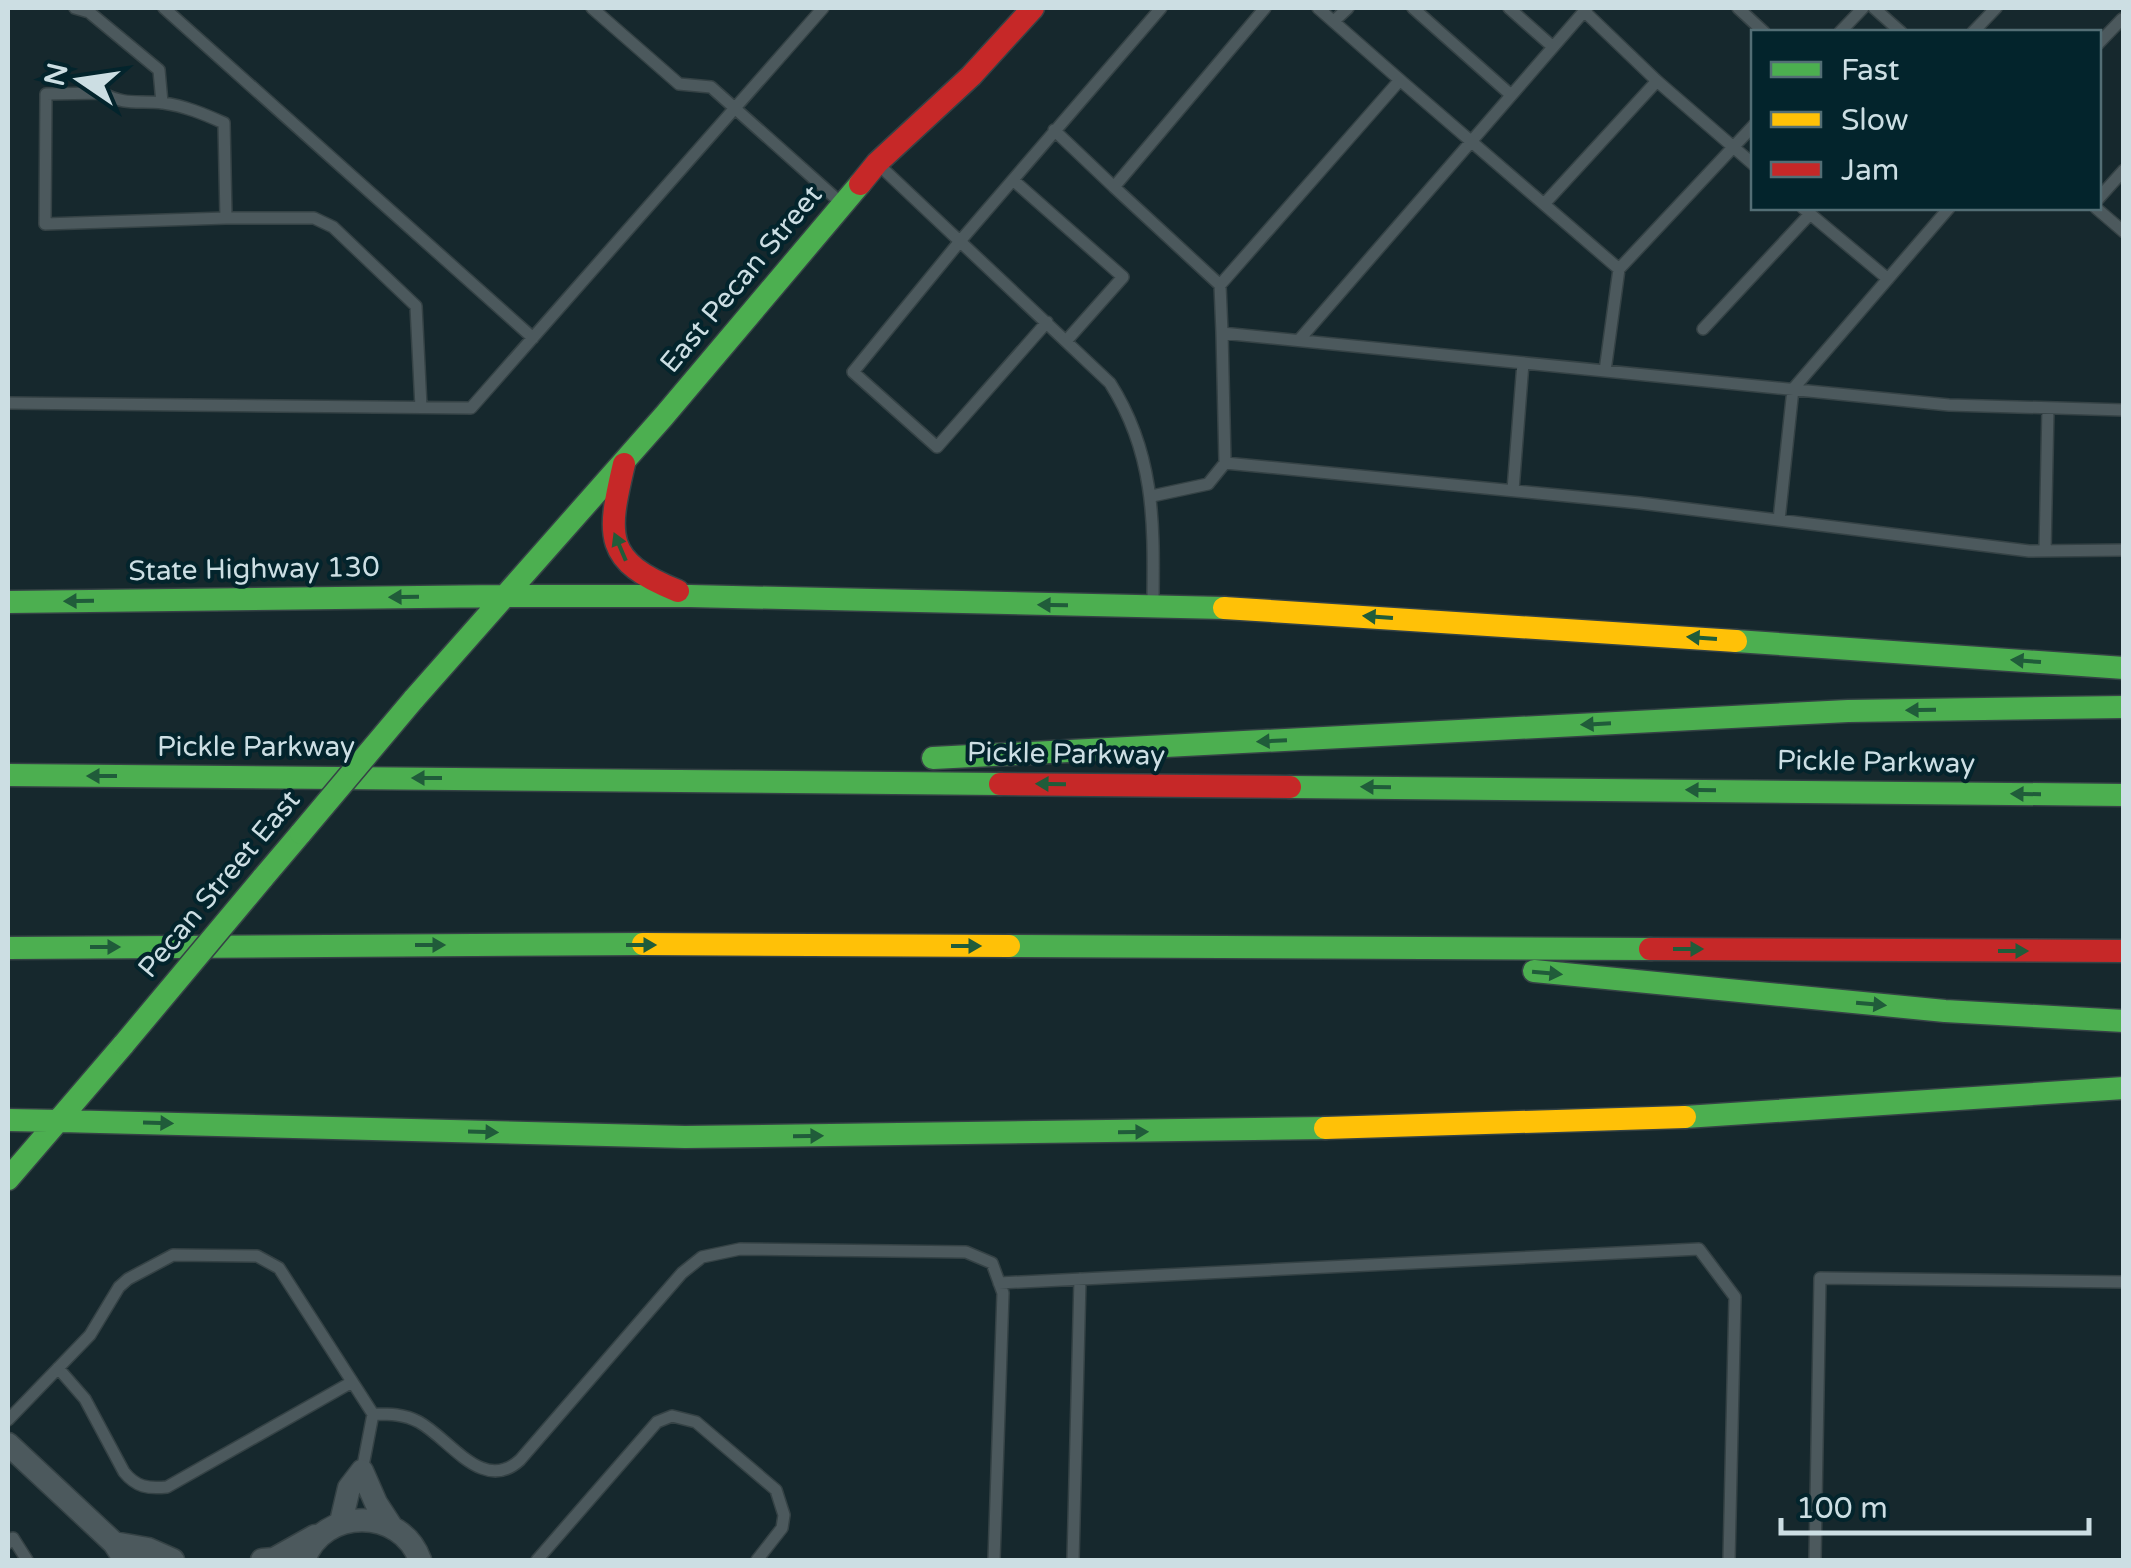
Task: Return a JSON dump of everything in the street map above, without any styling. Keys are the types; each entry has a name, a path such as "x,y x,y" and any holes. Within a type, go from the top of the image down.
{"main road":[{"name":"East Pecan Street","path":"502,596 625,459 877,164 970,76 1033,8"},
{"path":"625,459 612,513 614,539 623,560 644,579 690,596"},
{"name":"Pecan Street East","path":"61,1120 502,596"},
{"name":"State Highway 130","path":"8,602 690,596 1268,610 2124,668"},
{"path":"524,778 1848,712 2124,707"},
{"name":"Pickle Parkway","path":"8,775 2124,795"},
{"path":"8,948 544,944 2124,951"},
{"path":"1276,947 1945,1011 2124,1022"},
{"path":"8,1120 686,1137 1202,1132 1706,1116 2124,1088"},
{"path":"8,1179 61,1120"}],"street":[{"path":"8,1444 120,1552 148,1549 173,1560"},
{"path":"362,1470 376,1503 391,1526 408,1539 420,1560"},
{"path":"304,1560 309,1548 332,1527 349,1488 362,1470"},
{"path":"262,1560 274,1559 332,1527 364,1519 391,1526"}],"lane":[{"path":"74,8 89,12 159,70 162,103"},
{"path":"164,8 532,338"},
{"path":"592,8 679,84 711,86 843,204"},
{"path":"8,403 471,408 823,8"},
{"path":"1047,322 937,447 853,372 1161,8"},
{"path":"1114,187 1265,8"},
{"path":"1318,8 1620,269"},
{"path":"1334,21 1348,8"},
{"path":"1412,8 1511,95"},
{"path":"1509,8 1553,47"},
{"path":"1738,8 1762,30"},
{"path":"1842,30 1863,8"},
{"path":"1874,8 1899,30"},
{"path":"1976,30 1996,8"},
{"path":"1299,340 1585,9 1656,81 1751,163"},
{"path":"2101,41 2122,19"},
{"path":"1152,496 1208,484 1225,463 1220,284 1400,80"},
{"path":"1544,204 1656,81"},
{"path":"226,218 224,123 194,110 162,103 120,103 102,92 46,94 45,224 314,218 333,228 416,306 422,408"},
{"path":"1605,371 1620,269 1751,129"},
{"path":"1054,130 1220,284"},
{"path":"877,164 1110,383 1128,412 1152,496 1153,607"},
{"path":"2101,196 2124,170"},
{"path":"1013,180 1036,209 1087,254 1123,277 1067,340"},
{"path":"1779,520 1793,390 1947,210"},
{"path":"2098,210 2124,232"},
{"path":"1703,329 1807,211 1888,279"},
{"path":"988,265 997,254"},
{"path":"1014,290 1024,279"},
{"path":"1034,310 1045,299"},
{"path":"1222,333 1949,405 2124,410"},
{"path":"1513,490 1524,362"},
{"path":"2045,550 2048,408"},
{"path":"1225,463 1513,490 2045,550 2124,550"},
{"path":"373,1414 400,1414 415,1420 468,1462 486,1471 510,1469 682,1273 702,1257 740,1249 966,1252 992,1264 1003,1293 994,1560"},
{"path":"1000,1283 1700,1249 1735,1297 1728,1560"},
{"path":"8,1420 90,1334 128,1279 173,1255 256,1256 279,1268 373,1414 362,1470"},
{"path":"1815,1560 1820,1278 2124,1282"},
{"path":"1072,1560 1080,1279"},
{"path":"58,1368 85,1399 124,1472 132,1481 152,1488 167,1487 352,1382"},
{"path":"537,1560 657,1422 672,1416 696,1422 776,1490 784,1515 782,1528 757,1560"},
{"path":"9,1538 27,1560"}],"traffic: fast":[{"path":"413,700 664,416 860,184"},
{"path":"8,602 502,596"},
{"path":"502,596 690,596 1224,608"},
{"path":"1736,641 2124,668"},
{"path":"301,833 413,700"},
{"path":"933,758 1848,711 2124,707"},
{"path":"8,775 1000,784"},
{"path":"1290,787 2124,795"},
{"path":"262,879 301,833"},
{"path":"124,1044 262,879"},
{"path":"8,948 643,944"},
{"path":"1009,946 1650,949"},
{"path":"1534,971 1945,1011 2124,1021"},
{"path":"8,1179 124,1044"},
{"path":"1685,1117 2124,1088"},
{"path":"8,1120 61,1121"},
{"path":"61,1121 685,1137 1325,1128"}],"traffic: slow":[{"path":"1224,608 1736,641"},
{"path":"643,944 1009,946"},
{"path":"1325,1128 1685,1117"}],"traffic: jam":[{"path":"860,184 877,163 971,76 1033,8"},
{"path":"624,464 615,510 616,543 636,569 678,591"},
{"path":"1000,784 1290,787"},
{"path":"1650,949 2124,951"}]}
